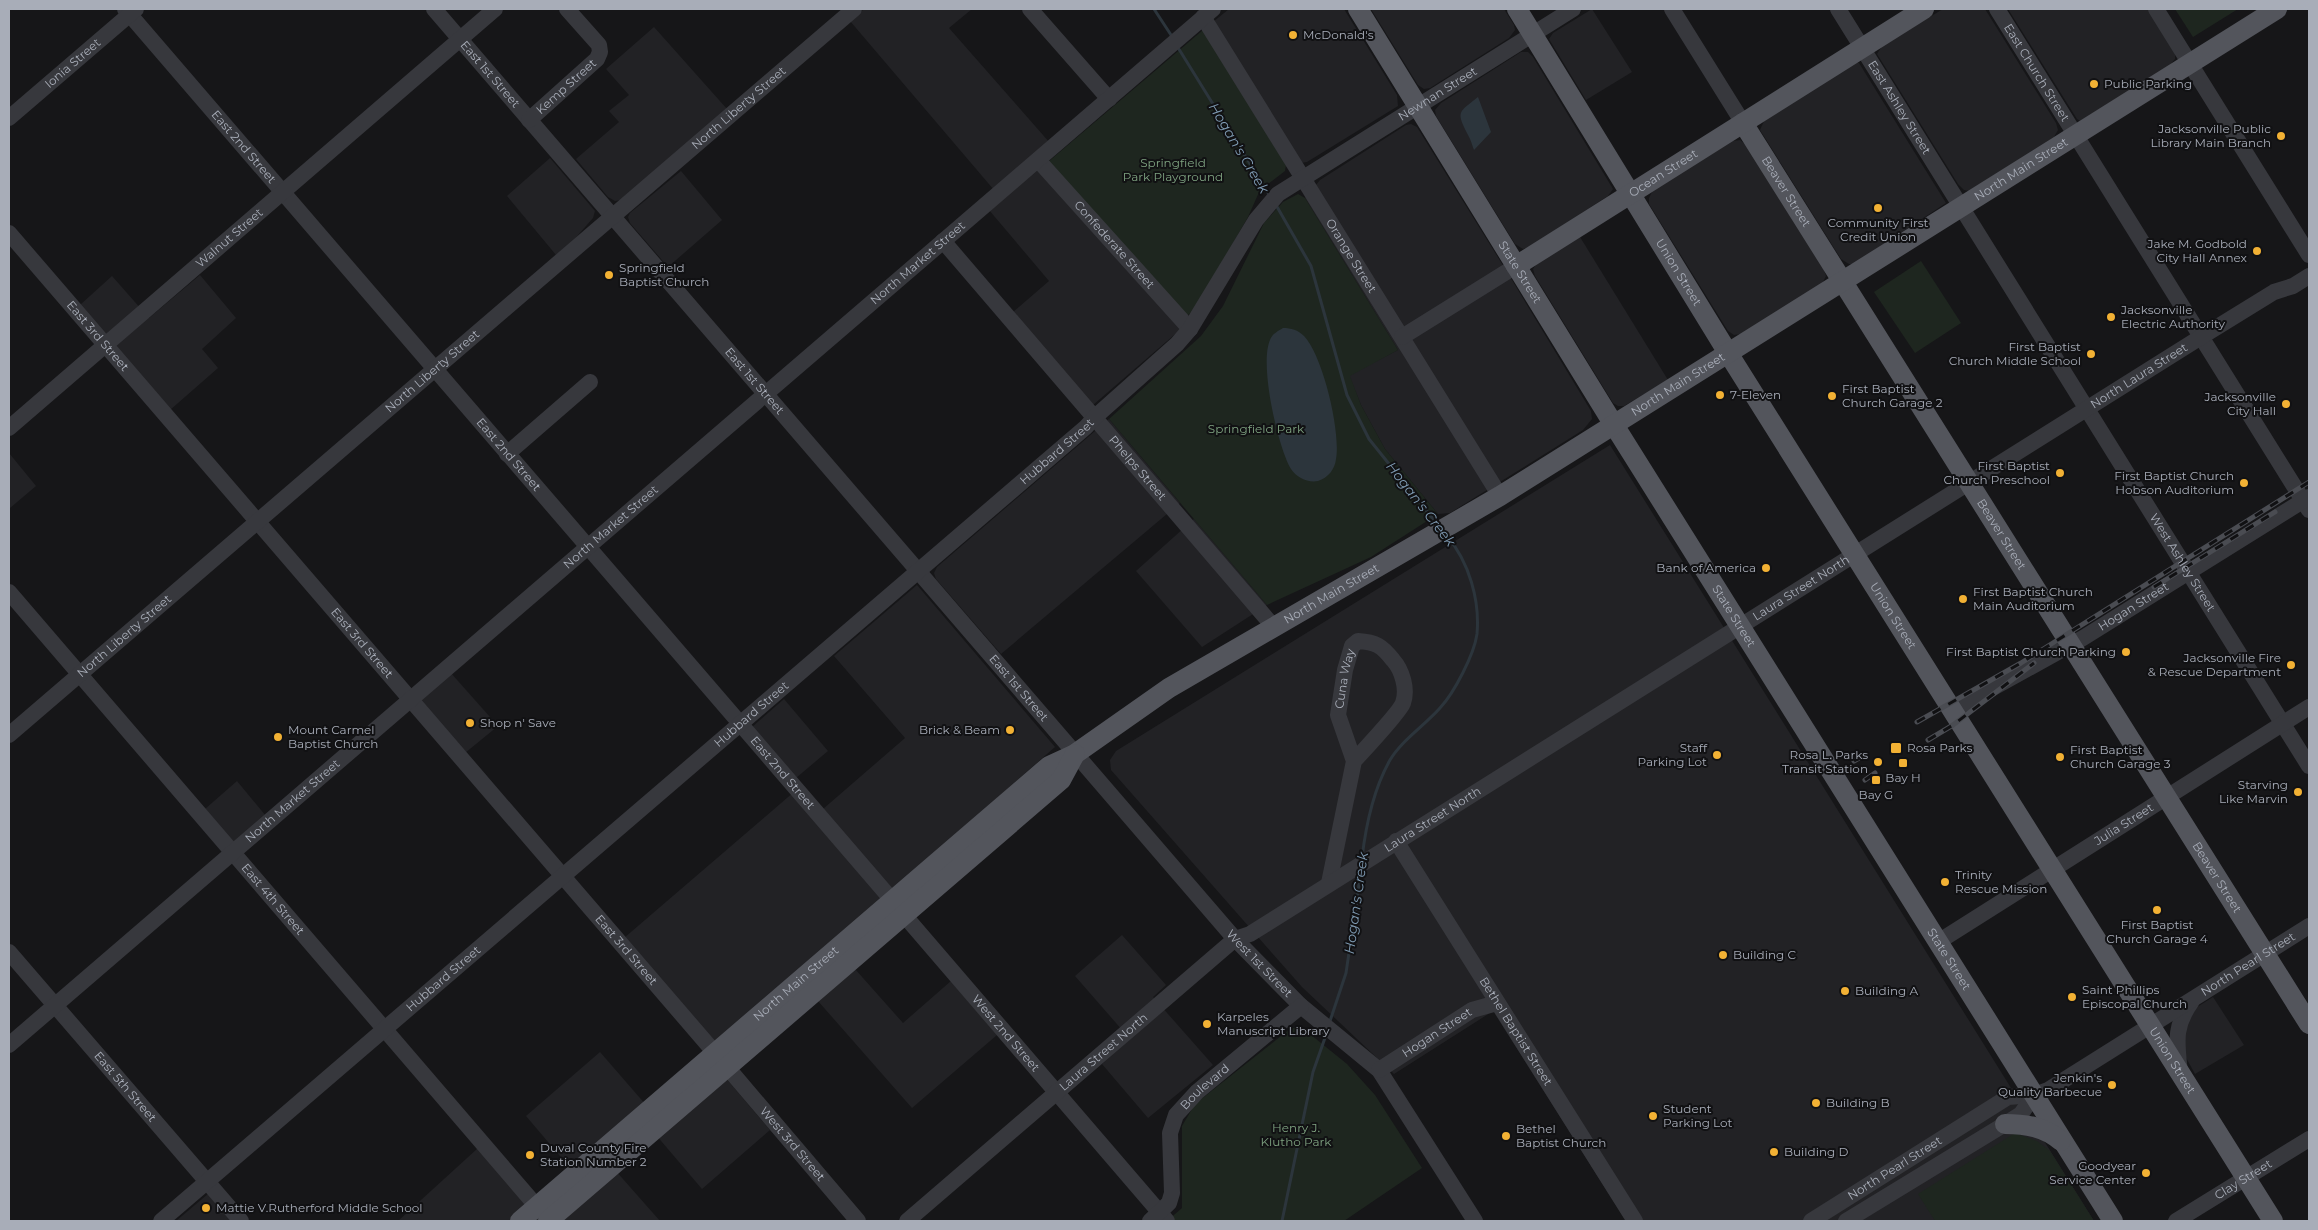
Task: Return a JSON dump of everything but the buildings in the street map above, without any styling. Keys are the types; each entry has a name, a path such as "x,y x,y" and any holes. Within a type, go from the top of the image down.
{"main road":[{"name":"State Street","path":"1358,9 1739,626 2113,1221"},
{"name":"Union Street","path":"1516,9 1728,353 2273,1221"},
{"name":"Ocean Street","path":"1516,266 1924,9"},
{"name":"North Main Street","path":"520,1221 546,1217 721,1060 898,908 1061,780 1076,754 1169,688 1500,496 2277,9"},
{"name":"Beaver Street","path":"1743,123 2309,1024"},
{"path":"2005,1124 2022,1124 2038,1127 2053,1134 2064,1143"}],"street":[{"name":"East 1st Street","path":"434,9 1076,754"},
{"name":"Walnut Street","path":"9,428 495,9"},
{"name":"Kemp Street","path":"529,120 597,59 600,52 599,45 567,9"},
{"name":"North Liberty Street","path":"9,735 854,9"},
{"path":"1030,9 1109,99"},
{"name":"Newnan Street","path":"1303,177 1574,9"},
{"path":"1672,9 1743,123"},
{"name":"East Ashley Street","path":"1838,9 1961,206"},
{"name":"East Church Street","path":"1997,9 2201,337 2307,503"},
{"path":"2156,9 2309,255"},
{"name":"Ionia Street","path":"9,118 130,11"},
{"name":"East 2nd Street","path":"130,11 434,370 898,908"},
{"name":"North Market Street","path":"9,1045 1208,13"},
{"name":"Orange Street","path":"1208,13 1303,177 1500,496"},
{"name":"Confederate Street","path":"1038,160 1190,329"},
{"name":"Hubbard Street","path":"161,1221 1086,427 1095,416 1177,344 1190,329 1266,207 1278,194 1303,177"},
{"name":"West Ashley Street","path":"1961,206 2309,766"},
{"name":"East 3rd Street","path":"9,233 721,1060"},
{"name":"Phelps Street","path":"943,242 1095,416 1273,626"},
{"name":"Ocean Street","path":"1402,337 1516,266"},
{"name":"North Laura Street","path":"1969,481 2274,292 2293,286 2309,276"},
{"path":"507,454 590,382"},
{"name":"Laura Street North","path":"907,1221 1235,939 1250,934 1969,481"},
{"name":"Hogan Street","path":"1953,710 2072,645 2189,572 2307,503"},
{"name":"East 4th Street","path":"9,592 546,1217"},
{"name":"Cuna Way","path":"1329,883 1354,762 1403,703 1404,687 1400,668 1383,647 1358,641 1352,646 1345,670 1338,715 1354,762"},
{"name":"Julia Street","path":"1938,942 2309,707"},
{"name":"West 1st Street","path":"1076,754 1235,939 1301,1006 1379,1070 1475,1221"},
{"name":"Bethel Baptist Street","path":"1396,841 1635,1221"},
{"name":"West 2nd Street","path":"898,908 1055,1092 1159,1218"},
{"name":"North Pearl Street","path":"1811,1221 2008,1097 2034,1095 2048,1090 2309,926"},
{"name":"East 5th Street","path":"9,952 241,1221"},
{"path":"2180,1073 2177,1039 2178,1026 2184,1012 2195,997"},
{"name":"Hogan Street","path":"1379,1070 1472,1010 1497,1003"},
{"name":"Boulevard","path":"1159,1218 1169,1203 1172,1193 1170,1133 1176,1115 1197,1092 1301,1006"},
{"name":"West 3rd Street","path":"721,1060 858,1221"},
{"name":"North Pearl Street","path":"1846,1221 2020,1114 2034,1095"},
{"name":"Clay Street","path":"2176,1221 2309,1139"}],"shaded area":[{"path":"864,9 972,9 949,28 1050,143 994,190 850,21"},
{"path":"1229,9 1344,9 1397,95 1398,106 1307,162 1286,165 1203,30"},
{"path":"1371,9 1504,9 1515,30 1509,38 1430,88 1424,89 1418,85"},
{"path":"1592,9 1632,72 1586,100 1549,39 1553,33"},
{"path":"1943,9 1985,9 2056,123 2058,130 2054,137 1969,191 1964,190 1958,184 1877,54 1882,46"},
{"name":"Public Parking","path":"2008,9 2148,9 2175,51 2175,59 2169,66 2080,121"},
{"path":"654,27 727,109 621,200 615,201 608,197 576,159 619,122 609,111 629,95 606,69"},
{"path":"1521,52 1528,52 1533,57 1613,189 1608,196 1523,249 1515,244 1436,116 1435,110 1441,103"},
{"path":"1856,62 1859,63 1946,203 1854,264 1849,264 1841,259 1760,130 1764,121"},
{"path":"1478,97 1491,132 1474,150 1462,121 1461,113 1466,106"},
{"path":"1411,124 1417,127 1512,280 1591,411 1592,419 1583,430 1450,513 1438,514 1385,449 1361,405 1349,375 1398,350 1305,198 1320,180 1406,125"},
{"path":"1740,140 1746,145 1826,276 1822,284 1741,334 1734,335 1728,331 1649,204 1649,198 1653,190 1733,141"},
{"path":"550,158 595,211 593,218 572,242 556,255 507,196"},
{"path":"1048,162 1181,329 1093,405 1013,312 1049,281 989,210"},
{"path":"681,171 722,220 668,267 630,223 628,217 630,213"},
{"path":"1580,237 1668,380 1624,406 1618,406 1613,403 1535,276 1533,269 1537,263"},
{"path":"200,275 236,318 202,349 218,368 170,410 80,305 112,276 149,318"},
{"path":"1283,328 1299,332 1311,346 1318,360 1329,395 1336,431 1336,459 1330,473 1318,481 1303,479 1291,469 1276,425 1268,386 1267,352 1271,338"},
{"path":"1109,419 1180,503 1001,654 936,579 934,573 937,567"},
{"path":"1610,445 2094,1221 1626,1221 1493,1011 1394,1074 1302,987 1111,770 1110,760 1116,751"},
{"path":"9,453 36,486 10,508 9,506"},
{"path":"1194,519 1267,605 1202,647 1136,571"},
{"path":"917,585 1055,747 716,1045 624,938 802,785 823,809 905,738 834,656"},
{"path":"450,672 498,726 465,753 419,699"},
{"path":"784,699 828,751 796,778 752,727"},
{"path":"237,781 266,816 233,843 205,809"},
{"path":"1122,935 1166,985 1153,997 1213,1065 1148,1118 1102,1064 1130,1039 1075,976"},
{"path":"855,969 903,1023 951,981 997,1035 912,1108 818,1001"},
{"path":"2213,997 2244,1045 2195,1074 2184,1054 2185,1020 2191,1011"},
{"path":"600,1052 646,1105 571,1169 526,1116"},
{"path":"725,1077 770,1130 702,1189 656,1135"},
{"path":"478,1148 528,1206 511,1221 398,1221"},
{"path":"615,1170 660,1221 556,1221"},
{"name":"Mattie V.Rutherford Middle School","path":"208,1194 231,1221 176,1221"}],"green space":[{"path":"2175,9 2238,9 2193,37"},
{"name":"Springfield Park Playground","path":"1203,30 1286,165 1285,171 1260,190 1248,217 1195,309 1187,316 1048,162"},
{"name":"Springfield Park","path":"1298,194 1305,198 1398,350 1350,376 1361,405 1385,449 1438,514 1371,557 1267,605 1109,419 1201,336 1223,306 1264,223 1283,202"},
{"path":"1921,261 1961,323 1915,353 1874,292"},
{"name":"Henry J. Klutho Park","path":"1300,1026 1347,1064 1375,1095 1422,1168 1344,1221 1167,1221 1182,1208 1182,1126 1195,1104 1290,1029"},
{"path":"2015,1133 2037,1141 2050,1151 2094,1221 1935,1221 1918,1194"}],"waterway":[{"name":"Hogan's Creek","path":"1154,9 1173,38"},
{"name":"Hogan's Creek","path":"1177,46 1270,196"},
{"name":"Hogan's Creek","path":"1276,205 1311,266 1347,395 1369,439 1438,525"},
{"name":"Hogan's Creek","path":"1362,858 1371,808 1384,771 1401,746 1434,715 1451,693 1463,673 1475,643 1477,634 1475,595 1467,569 1455,546 1447,536"},
{"name":"Hogan's Creek","path":"1329,1024 1346,973 1361,871"},
{"name":"Hogan's Creek","path":"1282,1221 1313,1072 1326,1035"}],"railway":[{"path":"1917,722 2021,663 2309,482"},
{"path":"2154,587 2275,512"},
{"path":"1928,740 1953,725 2034,663"},
{"path":"1854,761 1864,755"},
{"path":"1865,780 1875,773"}],"place":[{"name":"McDonald's","path":"1293,35"},
{"name":"Public Parking","path":"2094,84"},
{"name":"Jacksonville Public Library Main Branch","path":"2281,136"},
{"name":"Community First Credit Union","path":"1878,208"},
{"name":"Jake M. Godbold City Hall Annex","path":"2257,251"},
{"name":"Springfield Baptist Church","path":"609,275"},
{"name":"Jacksonville Electric Authority","path":"2111,317"},
{"name":"First Baptist Church Middle School","path":"2091,354"},
{"name":"7-Eleven","path":"1720,395"},
{"name":"First Baptist Church Garage 2","path":"1832,396"},
{"name":"Jacksonville City Hall","path":"2286,404"},
{"name":"First Baptist Church Preschool","path":"2060,473"},
{"name":"First Baptist Church Hobson Auditorium","path":"2244,483"},
{"name":"Bank of America","path":"1766,568"},
{"name":"First Baptist Church Main Auditorium","path":"1963,599"},
{"name":"First Baptist Church Parking","path":"2126,652"},
{"name":"Jacksonville Fire & Rescue Department","path":"2291,665"},
{"name":"Shop n' Save","path":"470,723"},
{"name":"Brick & Beam","path":"1010,730"},
{"name":"Mount Carmel Baptist Church","path":"278,737"},
{"name":"Rosa Parks","path":"1896,748"},
{"name":"Staff Parking Lot","path":"1717,755"},
{"name":"First Baptist Church Garage 3","path":"2060,757"},
{"name":"Rosa L. Parks Transit Station","path":"1878,762"},
{"name":"Bay H","path":"1903,763"},
{"name":"Bay G","path":"1876,780"},
{"name":"Starving Like Marvin","path":"2298,792"},
{"name":"Trinity Rescue Mission","path":"1945,882"},
{"name":"First Baptist Church Garage 4","path":"2157,910"},
{"name":"Building C","path":"1723,955"},
{"name":"Building A","path":"1845,991"},
{"name":"Saint Phillips Episcopal Church","path":"2072,997"},
{"name":"Karpeles Manuscript Library","path":"1207,1024"},
{"name":"Jenkin's Quality Barbecue","path":"2112,1085"},
{"name":"Building B","path":"1816,1103"},
{"name":"Student Parking Lot","path":"1653,1116"},
{"name":"Bethel Baptist Church","path":"1506,1136"},
{"name":"Building D","path":"1774,1152"},
{"name":"Duval County Fire Station Number 2","path":"530,1155"},
{"name":"Goodyear Service Center","path":"2146,1173"},
{"name":"Mattie V.Rutherford Middle School","path":"206,1208"}]}
